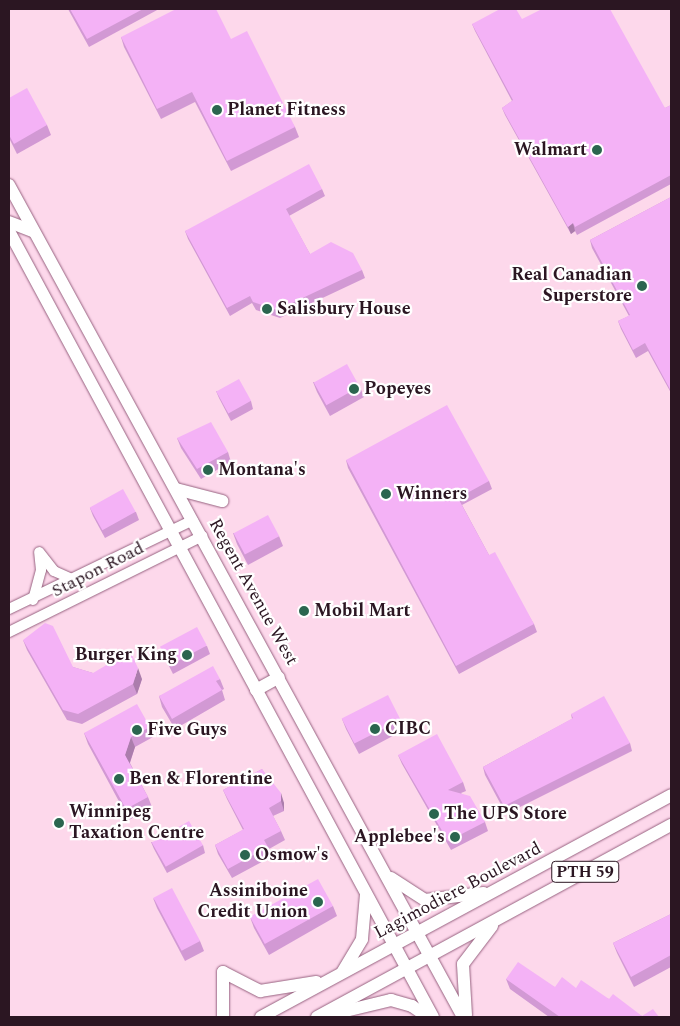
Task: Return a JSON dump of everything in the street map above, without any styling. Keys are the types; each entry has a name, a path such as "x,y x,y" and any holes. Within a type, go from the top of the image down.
{"main road":[{"name":"Regent Avenue West","path":"9,185 14,204 34,231 465,1017"},
{"path":"9,222 34,231"},
{"path":"9,232 177,548 433,1017"},
{"path":"176,489 222,501"},
{"path":"256,690 279,677"},
{"name":"Lagimodiere Boulevard","path":"261,1017 671,795"},
{"name":"PTH 59","path":"317,1017 671,825"},
{"path":"384,870 425,900 493,891"},
{"path":"223,1017 223,972 260,992 336,976 362,939 366,894"},
{"path":"465,1017 463,964 499,918"},
{"path":"317,1017 391,1000 412,1006 428,1017"}],"street":[{"name":"Stapon Road","path":"9,609 58,589 168,531 193,520"},
{"name":"Stapon Road","path":"9,632 202,536"},
{"path":"33,600 41,570 39,552 54,571 74,580"},
{"path":"57,608 58,589"}],"building":[{"path":"70,9 143,9 87,39"},
{"path":"176,9 216,9 231,39 247,31 295,127 227,161 192,92 157,109 121,37"},
{"name":"Walmart","path":"500,9 516,9 522,19 542,9 610,9 665,108 671,105 671,175 575,227 573,223 568,227 502,108 513,100 472,24"},
{"path":"27,88 47,125 14,144 9,135 9,98"},
{"path":"309,164 322,189 286,209 310,254 331,242 353,253 362,270 277,310 253,302 250,296 227,308 185,231"},
{"name":"Real Canadian Superstore","path":"671,197 671,391 645,343 633,350 618,321 630,315 590,240"},
{"path":"347,364 360,387 326,405 314,382"},
{"path":"239,379 251,401 228,413 216,392"},
{"path":"447,405 489,481 458,498 489,555 495,552 534,624 456,666 346,460"},
{"path":"211,422 228,452 197,469 177,438"},
{"path":"123,489 136,512 102,530 90,507"},
{"path":"268,515 279,536 245,555 234,533"},
{"path":"45,623 53,626 73,667 93,673 125,654 132,655 138,668 133,684 78,714 63,710 23,640"},
{"path":"197,627 207,646 170,665 160,647"},
{"path":"213,666 220,679 216,681 222,690 172,719 159,696"},
{"path":"388,695 401,720 354,744 342,719"},
{"path":"604,696 630,743 504,806 483,767 573,718 571,714"},
{"path":"137,704 150,727 131,737 125,755 148,797 126,809 84,733"},
{"path":"437,734 463,782 448,790 470,796 485,822 448,841 398,755"},
{"path":"262,769 281,793 281,801 269,808 281,831 264,840 268,847 228,869 215,845 244,829 223,790"},
{"path":"189,821 203,845 166,867 152,843"},
{"path":"318,879 333,906 265,944 250,917"},
{"path":"172,888 200,941 182,951 153,898"},
{"path":"671,914 671,955 631,977 613,943"},
{"path":"518,962 555,987 562,977 576,988 581,980 609,999 613,994 642,1016 653,1009 659,1017 560,1017 506,979"}],"place":[{"name":"Planet Fitness","path":"217,110"},
{"name":"Walmart","path":"597,150"},
{"name":"Real Canadian Superstore","path":"642,286"},
{"name":"Salisbury House","path":"267,309"},
{"name":"Popeyes","path":"354,389"},
{"name":"Montana's","path":"208,470"},
{"name":"Winners","path":"386,494"},
{"name":"Mobil Mart","path":"304,611"},
{"name":"Burger King","path":"187,655"},
{"name":"CIBC","path":"375,729"},
{"name":"Five Guys","path":"137,730"},
{"name":"Ben & Florentine","path":"119,779"},
{"name":"The UPS Store","path":"434,814"},
{"name":"Winnipeg Taxation Centre","path":"59,823"},
{"name":"Applebee's","path":"455,837"},
{"name":"Osmow's","path":"245,855"},
{"name":"Assiniboine Credit Union","path":"318,902"}]}
